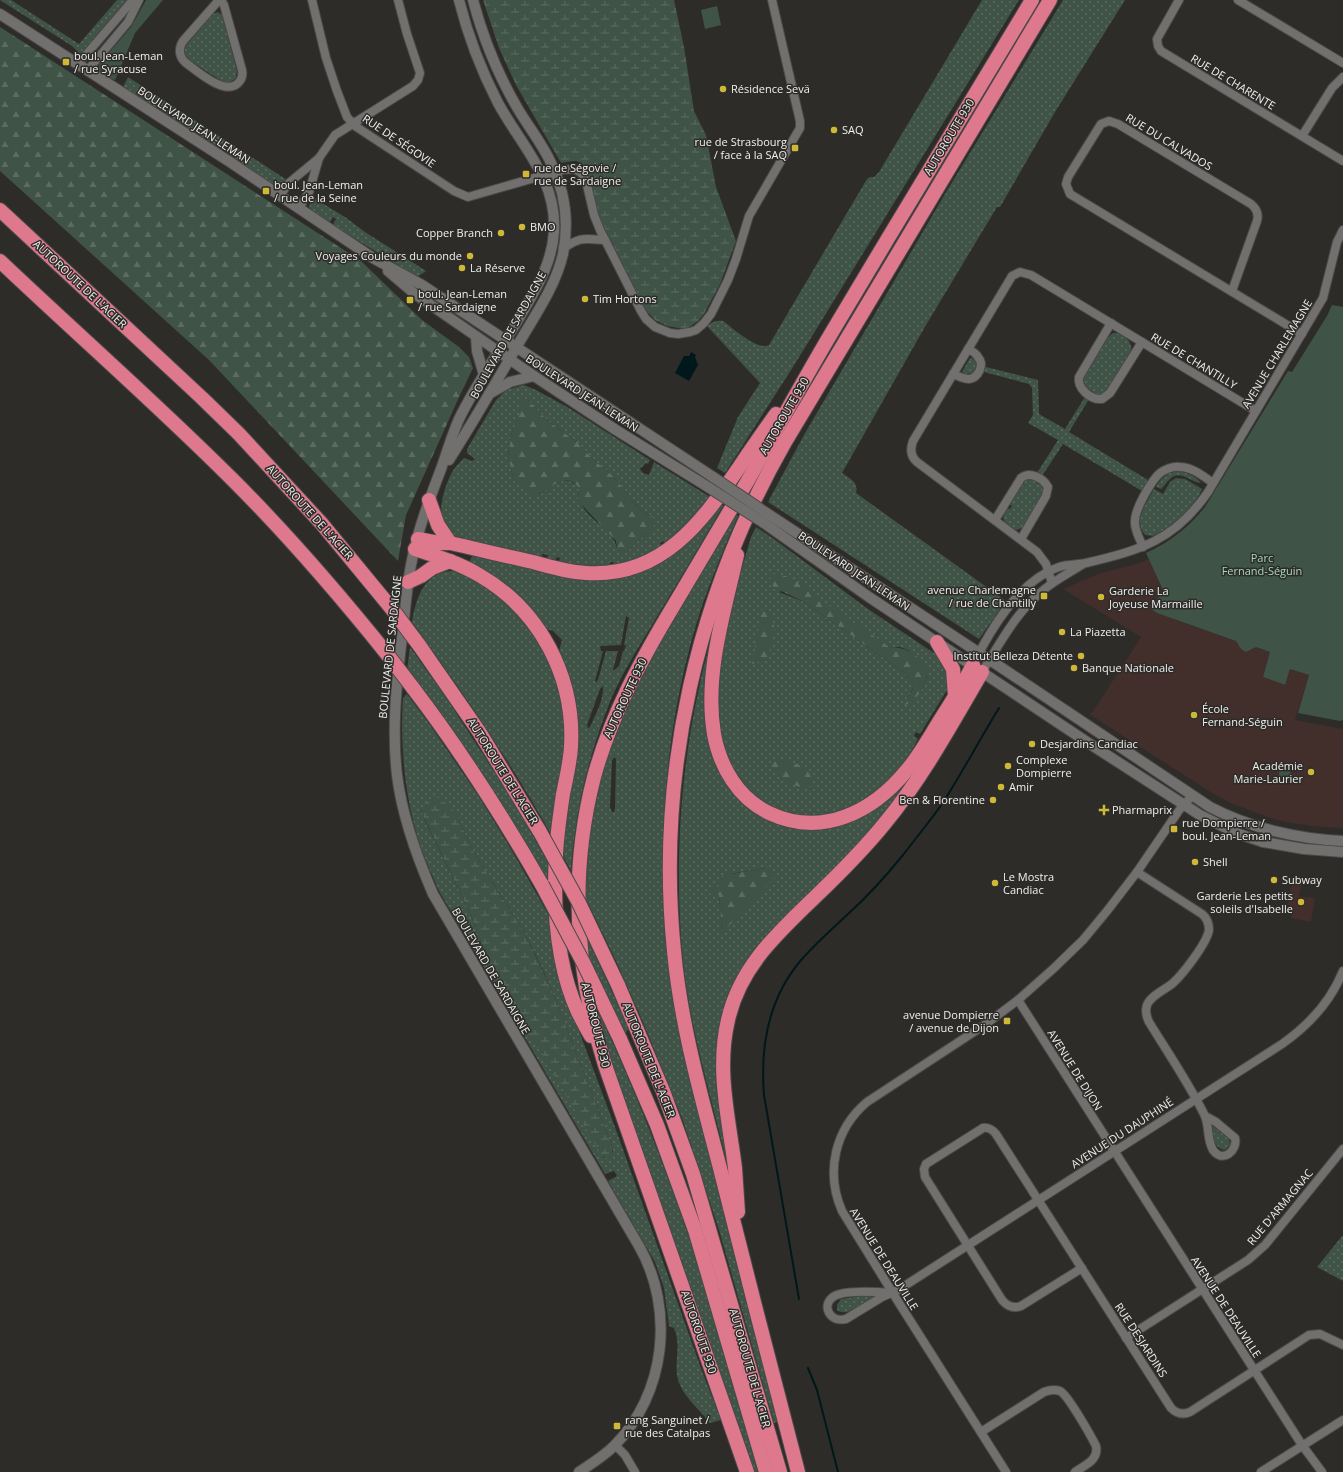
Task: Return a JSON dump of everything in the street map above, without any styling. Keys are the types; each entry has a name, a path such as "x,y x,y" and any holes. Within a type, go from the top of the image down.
{"highway":[{"name":"AUTOROUTE 930","path":"747,1472 605,1065 594,1026 583,977 578,913 583,832 592,785 600,756 616,712 640,663 832,333 1032,0"},
{"name":"AUTOROUTE 930","path":"798,1472 686,1029 677,980 673,948 671,872 676,776 682,730 690,685 711,607 728,558 746,516 785,442 1050,0"},
{"name":"AUTOROUTE DE L'ACIER","path":"0,210 239,434 322,524 392,609 480,733 540,832 578,903 618,985 661,1086 693,1174 715,1245 780,1472"},
{"name":"AUTOROUTE DE L'ACIER","path":"0,262 235,482 315,567 414,688 481,785 542,886 582,959 620,1039 657,1125 695,1230 766,1472"},
{"path":"416,544 450,543 566,570 586,573 607,573 627,569 644,564 658,557 679,542 712,505 832,333"},
{"path":"429,500 438,525 450,543"},
{"path":"746,516 717,646 713,672 712,704 714,733 723,763 731,779 757,806 769,813 799,822 826,822 857,812 882,796 908,770 955,696 978,669"},
{"path":"416,544 471,570 503,591 519,605 546,642 562,677 568,700 572,733 570,762 560,814 556,853 557,927 565,971 578,1012 605,1065"},
{"path":"408,582 421,576 432,568 450,561"},
{"path":"937,642 953,669 955,696"},
{"path":"742,1254 723,1064 726,1029 736,995 750,967 768,943 849,863 895,810 917,780 978,669"}],"street":[{"path":"78,64 133,0"},
{"path":"87,70 128,22 139,0"},
{"path":"220,0 224,4 242,70 240,81 234,86 228,88 220,86 186,63 182,60 180,54 180,48 183,41 220,0"},
{"name":"RUE DE SÉGOVIE","path":"312,0 331,72 345,112 352,123 463,196 472,196 572,168 578,171 583,175 587,185 594,215 605,240 640,311 650,323 662,330 678,334 696,330 707,319 721,294 732,269 749,216 800,128 800,121 772,0"},
{"path":"280,195 290,182 319,158 335,135 413,86 418,80 420,73 405,28 398,0"},
{"name":"BOULEVARD DE SARDAIGNE","path":"459,0 470,37 490,87 505,115 543,175 553,208 554,230 552,248 547,266 541,279 459,420 429,500 416,544 408,582 396,690 394,736 396,763 400,794 408,827 416,854 432,894 642,1252 652,1274 658,1294 661,1331 659,1353 653,1379 641,1408 615,1445 580,1472"},
{"name":"BOULEVARD DE SARDAIGNE","path":"439,475 470,428 553,281 560,264 564,248 566,225 564,204 556,172 551,161 529,128 507,89 486,41 473,0"},
{"name":"RUE DE CHARENTE","path":"1178,0 1158,36 1157,42 1161,51 1343,161"},
{"path":"1238,0 1343,63"},
{"name":"BOULEVARD JEAN-LEMAN","path":"0,14 280,195 373,258 422,285 506,340 990,660 1192,796 1224,814 1246,823 1303,836 1343,841"},
{"path":"1302,136 1332,88 1343,77"},
{"name":"RUE DU CALVADOS","path":"1232,291 1257,221 1258,214 1256,208 1118,124 1109,122 1101,124 1068,178 1066,184 1070,194 1302,334"},
{"path":"299,208 309,192 319,158"},
{"name":"AVENUE CHARLEMAGNE","path":"978,669 979,653 998,621 1014,601 1037,580 1060,567 1085,563 1143,547 1167,535 1196,508 1213,483 1325,294 1337,242 1343,230"},
{"path":"564,248 572,242 581,239 605,240"},
{"name":"BOULEVARD JEAN-LEMAN","path":"373,258 415,294 509,360 616,430 764,523 835,574 1184,805 1223,828 1253,839 1304,849 1343,852"},
{"name":"RUE DE CHANTILLY","path":"1052,583 1049,572 1041,557 1021,539 917,462 911,453 913,441 1010,278 1020,272 1031,275 1256,411"},
{"name":"RUE DE CHANTILLY","path":"1110,323 1078,381 1081,388 1095,398 1102,399 1110,394 1142,342"},
{"path":"476,337 484,375"},
{"path":"953,374 966,379 974,377 979,372 981,363 980,359 975,353 968,349"},
{"path":"489,394 510,382 534,376"},
{"path":"1143,547 1135,527 1135,516 1139,506 1159,474 1169,468 1181,467 1186,468 1213,483"},
{"path":"995,520 1021,478 1031,475 1043,482 1048,487 1046,496 1021,539"},
{"name":"AVENUE CHARLEMAGNE","path":"978,669 990,660 1017,617 1038,594 1052,583 1085,563"},
{"name":"AVENUE DE DEAUVILLE","path":"1006,1472 849,1224 837,1198 834,1186 833,1166 835,1152 842,1134 851,1118 872,1097 973,1033 1018,1000 1083,940 1137,872 1184,805 1192,796"},
{"path":"1137,872 1202,914 1208,923 1209,930 1207,937 1187,968 1172,984 1151,999 1147,1004 1146,1012 1149,1022 1191,1088 1205,1116 1211,1146 1219,1156 1226,1156 1234,1148 1236,1142 1235,1138 1216,1122 1205,1116"},
{"name":"AVENUE DU DAUPHINÉ","path":"893,1293 866,1292 838,1294 830,1300 828,1307 829,1314 834,1319 846,1319 882,1297 893,1293 1282,1044 1302,1028 1328,999 1343,971"},
{"name":"AVENUE DE DIJON","path":"1018,1000 1114,1152"},
{"name":"RUE DESJARDINS","path":"1082,1268 1021,1306 1012,1307 1007,1305 1002,1300 924,1175 926,1164 982,1128 990,1129 996,1134 1039,1200 1082,1268 1126,1338 1172,1408 1178,1413 1186,1414 1190,1412 1254,1370"},
{"name":"RUE D'ARMAGNAC","path":"1126,1338 1248,1260 1265,1245 1343,1149"},
{"name":"AVENUE DE DEAUVILLE","path":"1114,1152 1302,1446 1322,1472"},
{"path":"1254,1370 1309,1334 1320,1334 1343,1345"},
{"path":"981,1432 1044,1392 1054,1390 1059,1391 1067,1398 1096,1446 1097,1453 1093,1460 1075,1472"},
{"path":"1261,1472 1343,1420"},
{"path":"615,1445 623,1453 635,1472"}],"shaded area":[{"name":"École Fernand-Séguin","path":"1149,559 1163,590 1151,609 1157,613 1236,641 1242,650 1246,652 1256,647 1270,652 1263,677 1285,685 1290,669 1309,675 1295,720 1343,729 1343,828 1321,827 1285,822 1233,804 1212,793 1089,714 1092,713 1141,637 1063,589 1101,573"},
{"name":"Garderie Les petits soleils d'Isabelle","path":"1292,879 1302,880 1299,896 1315,898 1311,922 1291,918 1292,907 1288,906"}],"green space":[{"path":"0,0 11,0 79,44 117,0 127,0 80,54 72,46"},
{"path":"146,0 163,0 135,33 115,80 110,79 99,72 98,68 101,62 131,27"},
{"path":"483,0 674,0 684,47 694,111 706,135 716,187 736,241 720,284 704,314 691,326 684,329 667,326 655,320 645,309 599,217 587,170 577,161 561,163 516,85 499,48"},
{"path":"982,0 1019,0 793,367 725,473 717,468 738,417 760,383 707,326 714,322 723,321 752,342 758,345 769,345 867,179 874,177 879,172"},
{"path":"1063,0 1125,0 1055,112 1000,207 997,207 926,325 842,473 855,483 857,489 856,493 1006,601 979,639 768,502 804,435 945,194"},
{"path":"717,6 721,25 705,29 701,10"},
{"path":"218,12 222,15 237,71 236,78 229,83 223,82 189,60 184,53 186,45 213,14"},
{"path":"0,27 361,261 422,320 459,347 469,357 473,368 406,515 398,561 209,360 0,171"},
{"path":"128,77 287,180 280,186 274,186 123,87"},
{"path":"312,197 426,271 417,277 333,225 336,219 333,217 330,222 314,213 309,207"},
{"name":"Parc Fernand-Séguin","path":"1332,305 1343,307 1343,720 1340,721 1298,713 1309,675 1290,669 1285,685 1263,677 1270,652 1256,647 1246,652 1241,649 1236,641 1157,613 1151,609 1163,590 1146,553 1163,544 1178,533 1205,507 1288,371 1292,372 1327,316"},
{"path":"1113,333 1124,336 1129,341 1131,352 1109,389 1104,394 1096,394 1084,386 1083,379 1107,338"},
{"path":"970,358 976,362 976,368 972,373 965,374 962,372"},
{"path":"986,367 1038,380 1039,414 1065,429 1085,397 1089,399 1069,432 1148,480 1142,491 1063,444 1042,476 1037,473 1058,440 1028,423 1033,415 1032,388 1029,384 984,372"},
{"path":"524,385 536,390 569,408 650,460 648,464 646,463 640,469 643,473 649,475 654,462 710,497 689,522 665,544 663,541 660,543 662,546 633,560 614,564 613,562 610,562 610,565 604,566 572,564 559,561 560,558 557,557 555,561 547,558 548,555 542,554 542,557 462,539 455,536 444,525 442,518 442,502 446,486 452,472 464,458 472,461 475,459 467,453 467,449 496,400 506,390","holes":["527,399 548,421 578,443 592,458 614,477 640,510 652,516 650,532 637,541 628,551 617,548 608,532 585,510 578,496 579,489 575,484 570,481 560,482 540,494 514,481 508,455 511,435"]},
{"path":"523,398 527,399 548,421 578,443 592,458 614,477 640,510 655,519 654,526 650,532 637,541 628,551 625,553 620,552 617,548 616,541 579,502 579,489 574,483 564,481 558,483 535,496 514,481 508,456 511,435 519,415 520,403"},
{"path":"1177,471 1184,472 1196,478 1201,483 1178,475 1170,479 1161,489 1156,487 1165,476"},
{"path":"1176,478 1185,479 1202,489 1199,496 1188,510 1167,528 1153,536 1145,535 1141,530 1140,518 1148,500 1154,489 1163,494 1170,482"},
{"path":"1028,479 1034,480 1043,487 1043,494 1022,528 1016,530 1005,523 1003,517 1007,508 1010,509 1012,506 1009,504 1022,482"},
{"path":"719,503 723,506 632,658 612,697 596,739 584,782 576,826 571,871 561,852 564,819 566,668 559,651 562,640 553,631 546,629 520,598 469,563 472,556 553,574 621,577","holes":["626,616 629,618 624,645 626,645 619,666 613,671 618,651 606,651 598,680 596,682 603,651 601,651 600,646 621,645","603,686 601,702 590,727 588,728 587,725 600,689"]},
{"path":"735,513 738,516 719,560 702,606 689,650 679,695 671,740 666,786 663,878 670,970 779,1422 774,1423 719,1230 682,1118 643,1022 617,963 585,897 586,865 590,827 600,780 614,736 632,695 659,644","holes":["614,757 616,759 615,808 614,812 612,812 610,807 612,761"]},
{"path":"756,527 868,609 937,655 947,668 947,690 920,734 916,732 914,736 918,739 903,766 878,791 848,810 811,818 780,812 758,800 737,779 724,751 718,722 718,683 725,633 751,537","holes":["799,583 824,603 891,648 900,647 908,650 923,664 927,677 922,689 914,699 907,699 913,689 913,686 906,674 804,602 779,592"]},
{"path":"455,571 482,583 516,610 547,654 565,710 565,747 552,836 485,727 412,622 419,595 429,580 436,575"},
{"path":"774,574 789,577 804,586 891,648 908,650 917,656 927,670 927,676 923,687 915,698 899,707 910,695 913,688 910,679 906,674 804,602 775,588 770,583 771,575"},
{"path":"762,609 772,620 774,626 774,637 768,658 752,664"},
{"path":"716,624 709,728 759,813 853,819 933,739 899,799 827,880 726,1010 729,1158 726,1159 699,1051 686,985 682,949 679,874 682,798 686,760 701,680","holes":["766,868 722,932 719,895 720,886 730,874"]},
{"path":"410,647 447,699 512,799 550,866 549,886 407,670"},
{"path":"407,694 478,795 551,919 572,1012 721,1420 710,1423 690,1401 679,1382 677,1375 677,1340 674,1328 669,1326 664,1288 655,1262 608,1181 617,1176 614,1171 605,1174 439,891 422,851 411,814 403,756 403,698","holes":["421,810 457,816 472,849 524,932 551,988 611,1143 613,1152 604,1158 490,965 470,913"]},
{"path":"784,760 799,765 807,770 812,779 813,785 801,787 794,785 782,779 767,766 775,761"},
{"path":"1282,763 1290,763 1291,780 1277,781"},
{"path":"435,796 450,806 457,816 472,849 524,932 551,988 611,1143 612,1158 610,1159 604,1157 600,1153 490,965 470,913 422,814 423,805"},
{"path":"766,868 777,875 722,933 719,895 710,894 709,887 720,886 719,880 727,871 731,874"},
{"path":"586,936 629,1028 625,1034 587,956"},
{"path":"595,1004 635,1093 692,1246 758,1472 754,1472 608,1052"},
{"path":"1213,1126 1229,1139 1230,1145 1225,1150 1218,1147 1214,1141 1212,1133"},
{"path":"1343,1235 1343,1281 1317,1267"},
{"path":"875,1294 876,1296 851,1311 841,1312 837,1310 837,1305 841,1299"}],"water":[{"path":"691,352 696,355 695,357 698,365 689,381 675,373 684,356 689,356"}],"waterway":[{"path":"799,1299 764,1095 763,1077 766,1040 774,1006 782,989 802,959 877,886 933,817 999,708"},
{"path":"808,1368 817,1390 838,1472"}],"place":[{"name":"boul. Jean-Leman / rue Syracuse","path":"66,62"},
{"name":"Résidence Sevä","path":"723,89"},
{"name":"SAQ","path":"834,130"},
{"name":"rue de Strasbourg / face à la SAQ","path":"795,148"},
{"name":"rue de Ségovie / rue de Sardaigne","path":"526,174"},
{"name":"boul. Jean-Leman / rue de la Seine","path":"266,191"},
{"name":"BMO","path":"522,227"},
{"name":"Copper Branch","path":"501,233"},
{"name":"Voyages Couleurs du monde","path":"470,256"},
{"name":"La Réserve","path":"462,268"},
{"name":"Tim Hortons","path":"585,299"},
{"name":"boul. Jean-Leman / rue Sardaigne","path":"410,300"},
{"name":"avenue Charlemagne / rue de Chantilly","path":"1044,596"},
{"name":"Garderie La Joyeuse Marmaille","path":"1101,597"},
{"name":"La Piazetta","path":"1062,632"},
{"name":"Institut Belleza Détente","path":"1081,656"},
{"name":"Banque Nationale","path":"1074,668"},
{"name":"École Fernand-Séguin","path":"1194,715"},
{"name":"Desjardins Candiac","path":"1032,744"},
{"name":"Complexe Dompierre","path":"1008,766"},
{"name":"Académie Marie-Laurier","path":"1311,772"},
{"name":"Amir","path":"1001,787"},
{"name":"Ben & Florentine","path":"993,800"},
{"name":"Pharmaprix","path":"1104,810"},
{"name":"rue Dompierre / boul. Jean-Leman","path":"1174,829"},
{"name":"Shell","path":"1195,862"},
{"name":"Subway","path":"1274,880"},
{"name":"Le Mostra Candiac","path":"995,883"},
{"name":"Garderie Les petits soleils d'Isabelle","path":"1301,902"},
{"name":"avenue Dompierre / avenue de Dijon","path":"1007,1021"},
{"name":"rang Sanguinet / rue des Catalpas","path":"617,1426"}]}
